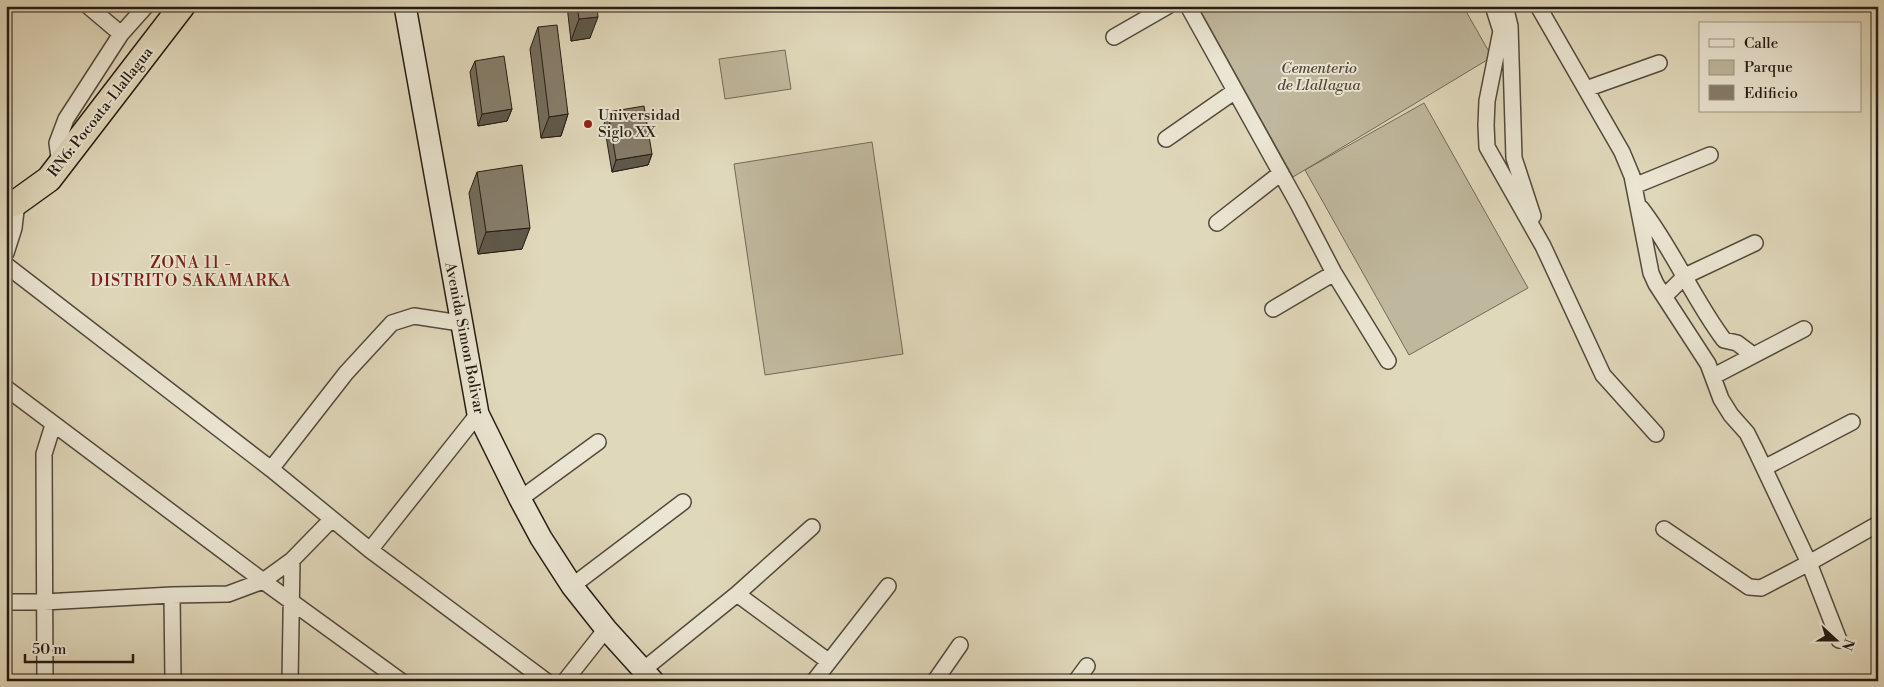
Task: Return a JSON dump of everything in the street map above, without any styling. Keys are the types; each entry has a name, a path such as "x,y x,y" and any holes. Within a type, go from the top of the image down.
{"highway":[{"name":"RN6: Pocoata-Llallagua","path":"12,204 49,179 182,6"}],"main road":[{"name":"Avenida Simon Bolivar","path":"405,6 460,323 478,414 541,538 572,586 606,629 648,676"}],"street":[{"path":"88,6 122,34"},
{"path":"60,164 57,143 66,119 122,34 146,6"},
{"path":"1114,36 1168,6"},
{"path":"1188,6 1334,273 1388,361"},
{"path":"1493,6 1501,32 1487,102 1487,147 1543,246 1603,375 1656,434"},
{"path":"1505,6 1510,26 1514,158 1543,246"},
{"path":"1538,6 1622,152 1632,176 1651,273 1656,284 1708,364 1721,399 1730,415 1747,433 1809,563 1839,640"},
{"path":"1586,89 1659,63"},
{"path":"1166,139 1235,91"},
{"path":"1634,186 1710,155"},
{"path":"1217,223 1281,173"},
{"path":"6,253 14,228 12,204"},
{"path":"1638,204 1650,219 1685,276 1710,322 1724,340 1737,343 1753,355"},
{"path":"1665,296 1685,276 1755,243"},
{"path":"6,265 271,470 370,550 546,681"},
{"path":"1273,309 1334,273"},
{"path":"271,470 346,373 392,323 414,316 460,323"},
{"path":"1714,376 1804,329"},
{"path":"6,388 263,581 401,681"},
{"path":"370,550 478,414"},
{"path":"1764,468 1852,422"},
{"path":"45,681 44,454 53,425"},
{"path":"520,499 598,442"},
{"path":"572,586 683,502"},
{"path":"6,602 228,594 263,581 292,560 332,519"},
{"path":"1664,529 1749,587 1761,588 1878,524"},
{"path":"648,676 812,527"},
{"path":"290,681 292,560"},
{"path":"814,681 888,586"},
{"path":"737,594 828,661"},
{"path":"172,595 173,681"},
{"path":"565,681 606,629"},
{"path":"934,681 960,644"},
{"path":"1076,681 1087,666"}],"green space":[{"name":"Cementerio de Llallagua","path":"1198,6 1463,6 1492,57 1293,177"},
{"path":"785,50 791,89 725,99 719,59"},
{"path":"1424,103 1528,288 1409,355 1305,170"},
{"path":"872,142 903,354 765,375 734,164"}],"building":[{"path":"577,6 597,6 598,17 579,19"},
{"path":"557,25 568,114 549,117 538,27"},
{"path":"504,56 512,109 482,114 475,61"},
{"path":"644,106 652,154 616,160 608,112"},
{"path":"522,165 530,228 486,232 477,172"}],"place":[{"name":"Universidad Siglo XX","path":"588,124"}],"district":[{"name":"ZONA 11 - DISTRITO SAKAMARKA","path":"191,271"}]}
